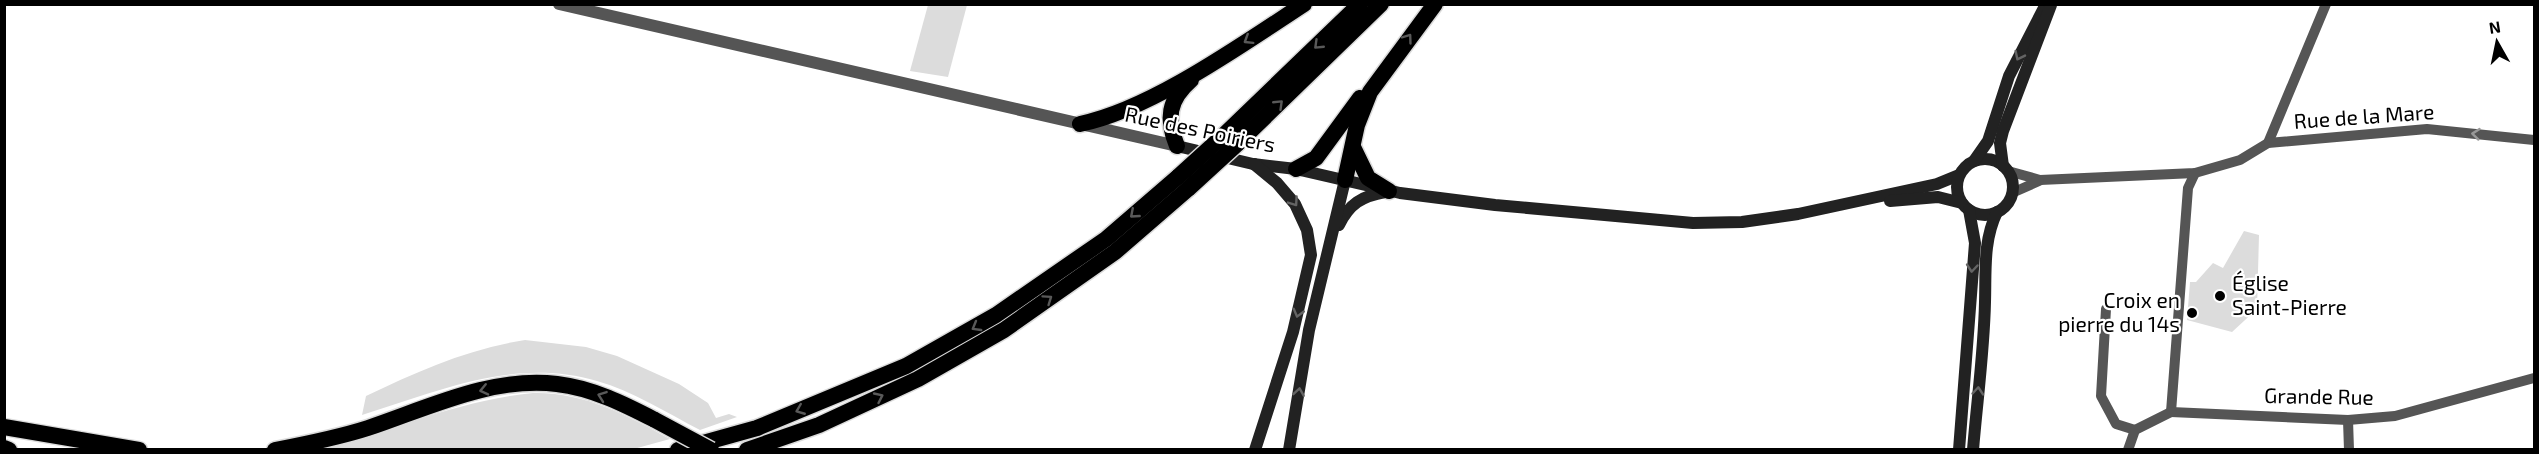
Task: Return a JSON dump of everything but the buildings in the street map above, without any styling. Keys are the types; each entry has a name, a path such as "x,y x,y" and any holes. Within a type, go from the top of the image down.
{"highway":[{"path":"1080,124 1130,108 1212,62 1304,4"},
{"path":"1230,140 1360,4"},
{"path":"747,450 819,425 898,388 1004,330 1115,252 1184,182 1381,4"},
{"path":"1296,169 1316,158 1360,98 1435,4"},
{"path":"1177,146 1170,128 1170,106 1178,92 1212,62"},
{"path":"1345,180 1363,108 1383,72"},
{"path":"1353,146 1368,178 1389,191"},
{"path":"678,450 757,428 906,366 996,315 1184,182"},
{"path":"274,450 326,440 456,398 525,383 557,384 586,390 655,420 711,450"},
{"path":"4,428 90,450"},
{"path":"4,428 139,450"}],"main road":[{"path":"1841,206 1937,184 1959,175 1974,161 1988,141 2009,76 2046,4"},
{"path":"1973,450 1985,303 1985,262 1990,230 1997,212 2006,204 2012,193 2012,181 2005,168 2001,137 2052,4"},
{"name":"Rue des Poiriers","path":"1177,146 1253,164 1296,169 1389,191 1495,205 1693,223 1753,220 1841,206"},
{"path":"1974,161 1992,160 2005,168"},
{"path":"1253,164 1287,192 1302,214 1311,244 1309,270 1300,304 1255,450"},
{"path":"1959,175 1957,191 1966,206 1975,243 1959,450"},
{"path":"1289,450 1309,330 1345,180"},
{"path":"1330,242 1352,204 1359,199 1389,191"},
{"path":"1841,206 1932,197 1966,206 1983,214 1997,212"}],"street":[{"name":"Rue des Poiriers","path":"559,4 1177,146"},
{"path":"2005,168 2040,180 2194,173 2240,160 2268,143 2326,4"},
{"name":"Rue de la Mare","path":"2268,143 2427,129 2535,140"},
{"path":"2106,309 2102,396 2116,424 2134,430 2170,412 2188,188 2194,173"},
{"path":"2012,193 2040,180"},
{"name":"Grande Rue","path":"2170,412 2348,420 2395,416 2535,378"},
{"path":"2348,420 2349,450"},
{"path":"2128,450 2134,430"}],"shaded area":[{"path":"928,5 967,5 948,77 910,71"},
{"path":"2244,231 2259,235 2257,309 2232,332 2187,320 2190,282 2196,282 2213,263 2223,268"},
{"path":"525,340 586,347 617,356 679,384 708,403 716,418 729,414 737,417 700,430 637,396 610,385 567,375 537,373 478,380 362,415 366,396 385,387 463,355"},
{"path":"533,393 570,396 588,401 621,414 670,439 630,450 315,450 450,409"}],"place":[{"name":"Église Saint-Pierre","path":"2220,296"},
{"name":"Croix en pierre du 14s","path":"2192,313"}]}
